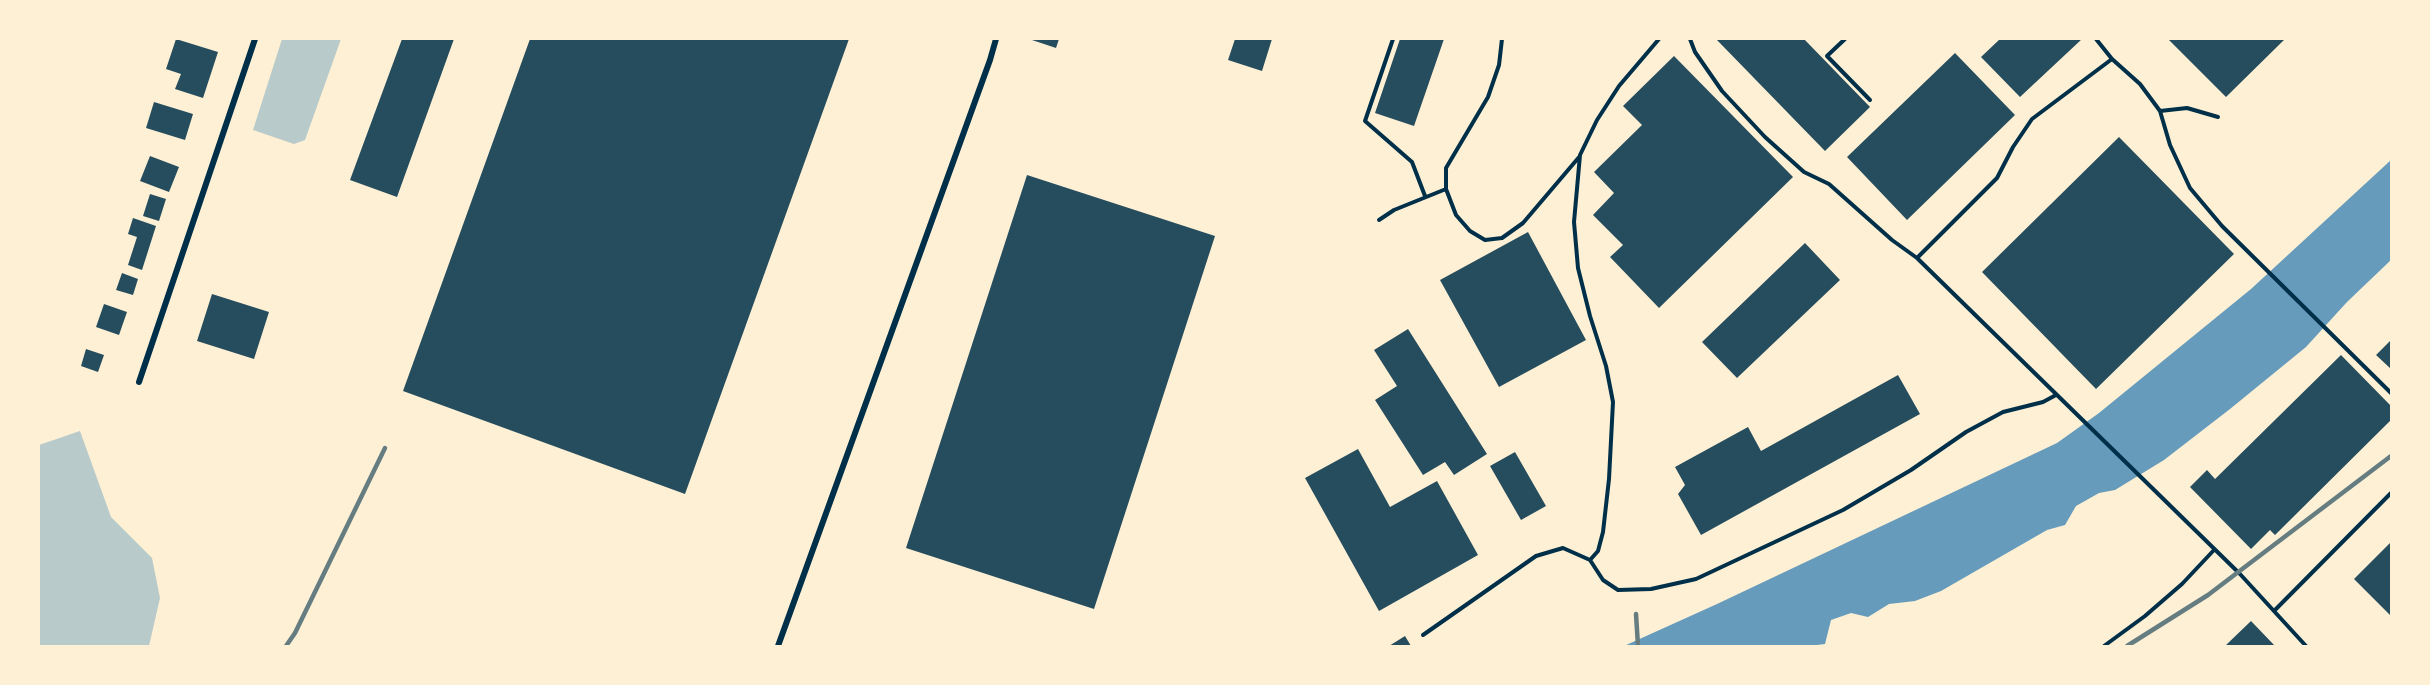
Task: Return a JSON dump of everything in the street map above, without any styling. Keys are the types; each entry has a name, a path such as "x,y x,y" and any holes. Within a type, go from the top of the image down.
{"street":[{"path":"139,382 255,39"},
{"path":"778,646 996,39"}],"lane":[{"path":"1393,39 1365,121 1413,162 1425,196"},
{"path":"1502,39 1499,65 1488,97 1446,168 1446,189 1456,215 1470,231 1485,240 1502,238 1523,223 1580,155 1597,120 1619,86 1659,39"},
{"path":"1690,39 1695,52 1722,91 1766,137 1804,172 1829,184 1917,258 2071,411 2153,488 2306,646"},
{"path":"1845,39 1827,56 1870,100"},
{"path":"2096,39 2112,59 2140,84 2160,111 2170,145 2190,188 2222,226 2258,263 2391,393"},
{"path":"1917,258 1997,178 2013,147 2032,119 2112,59"},
{"path":"2160,111 2187,108 2218,117"},
{"path":"1580,155 1574,222 1578,268 1606,366 1613,402 1604,532 1598,551 1590,560"},
{"path":"1379,220 1394,210 1446,189"},
{"path":"1423,635 1536,556 1563,548 1590,560 1603,580 1618,590 1651,589 1696,579 1843,510 1911,470 1966,432 2003,412 2043,402 2056,395"},
{"path":"2274,611 2391,493"},
{"path":"2104,646 2145,616 2182,584 2214,549"}],"shaded area":[{"path":"282,39 341,39 305,140 294,144 253,130"},
{"path":"80,431 111,517 152,558 160,598 149,646 39,646 39,445"}],"water":[{"path":"2391,160 2391,260 2347,302 2306,347 2230,409 2164,460 2115,490 2099,493 2076,506 2065,525 2047,530 1941,591 1915,601 1889,604 1868,617 1851,613 1831,620 1825,644 1809,646 1624,646 2057,443 2099,413 2251,289"}],"building":[{"path":"176,39 218,52 203,98 175,89 181,74 166,69"},
{"path":"402,39 454,39 397,197 350,180"},
{"path":"530,39 849,39 685,494 403,391"},
{"path":"1029,39 1059,39 1056,48"},
{"path":"1235,39 1272,39 1262,71 1228,60"},
{"path":"1400,39 1444,39 1414,126 1375,113"},
{"path":"1716,39 1804,39 1870,107 1825,151"},
{"path":"2000,39 2082,39 2020,97 1981,57"},
{"path":"2168,39 2285,39 2226,97"},
{"path":"1955,53 2015,115 1907,220 1847,157"},
{"path":"1674,56 1793,177 1659,308 1610,257 1623,245 1593,215 1614,193 1594,172 1642,125 1623,106"},
{"path":"154,102 193,114 185,140 146,128"},
{"path":"2119,137 2234,254 2096,389 1982,272"},
{"path":"150,156 179,167 169,192 140,181"},
{"path":"1027,175 1215,236 1094,609 906,548"},
{"path":"150,194 166,199 159,221 143,216"},
{"path":"133,218 156,226 142,270 128,265 137,237 128,234"},
{"path":"1528,232 1586,340 1499,387 1440,280"},
{"path":"1805,243 1840,280 1737,378 1702,342"},
{"path":"122,273 138,279 133,295 116,290"},
{"path":"212,294 269,312 254,359 197,341"},
{"path":"104,304 127,312 119,335 96,327"},
{"path":"1408,329 1487,454 1454,475 1445,462 1423,475 1375,400 1397,386 1374,350"},
{"path":"2391,340 2391,369 2376,355"},
{"path":"86,349 104,355 98,372 81,366"},
{"path":"2341,355 2391,406 2391,420 2275,535 2270,530 2251,549 2190,487 2207,470 2215,479"},
{"path":"1898,375 1920,414 1701,535 1678,494 1685,485 1675,467 1748,427 1761,451"},
{"path":"1358,449 1390,507 1437,481 1478,555 1379,611 1305,478"},
{"path":"1515,452 1546,506 1521,520 1490,466"},
{"path":"2391,542 2391,616 2354,579"},
{"path":"2251,621 2275,646 2225,646"},
{"path":"1405,636 1411,646 1389,646"}],"railway":[{"path":"286,646 295,633 385,448"},
{"path":"2127,646 2208,595 2391,456"},
{"path":"1636,614 1638,646"}]}
